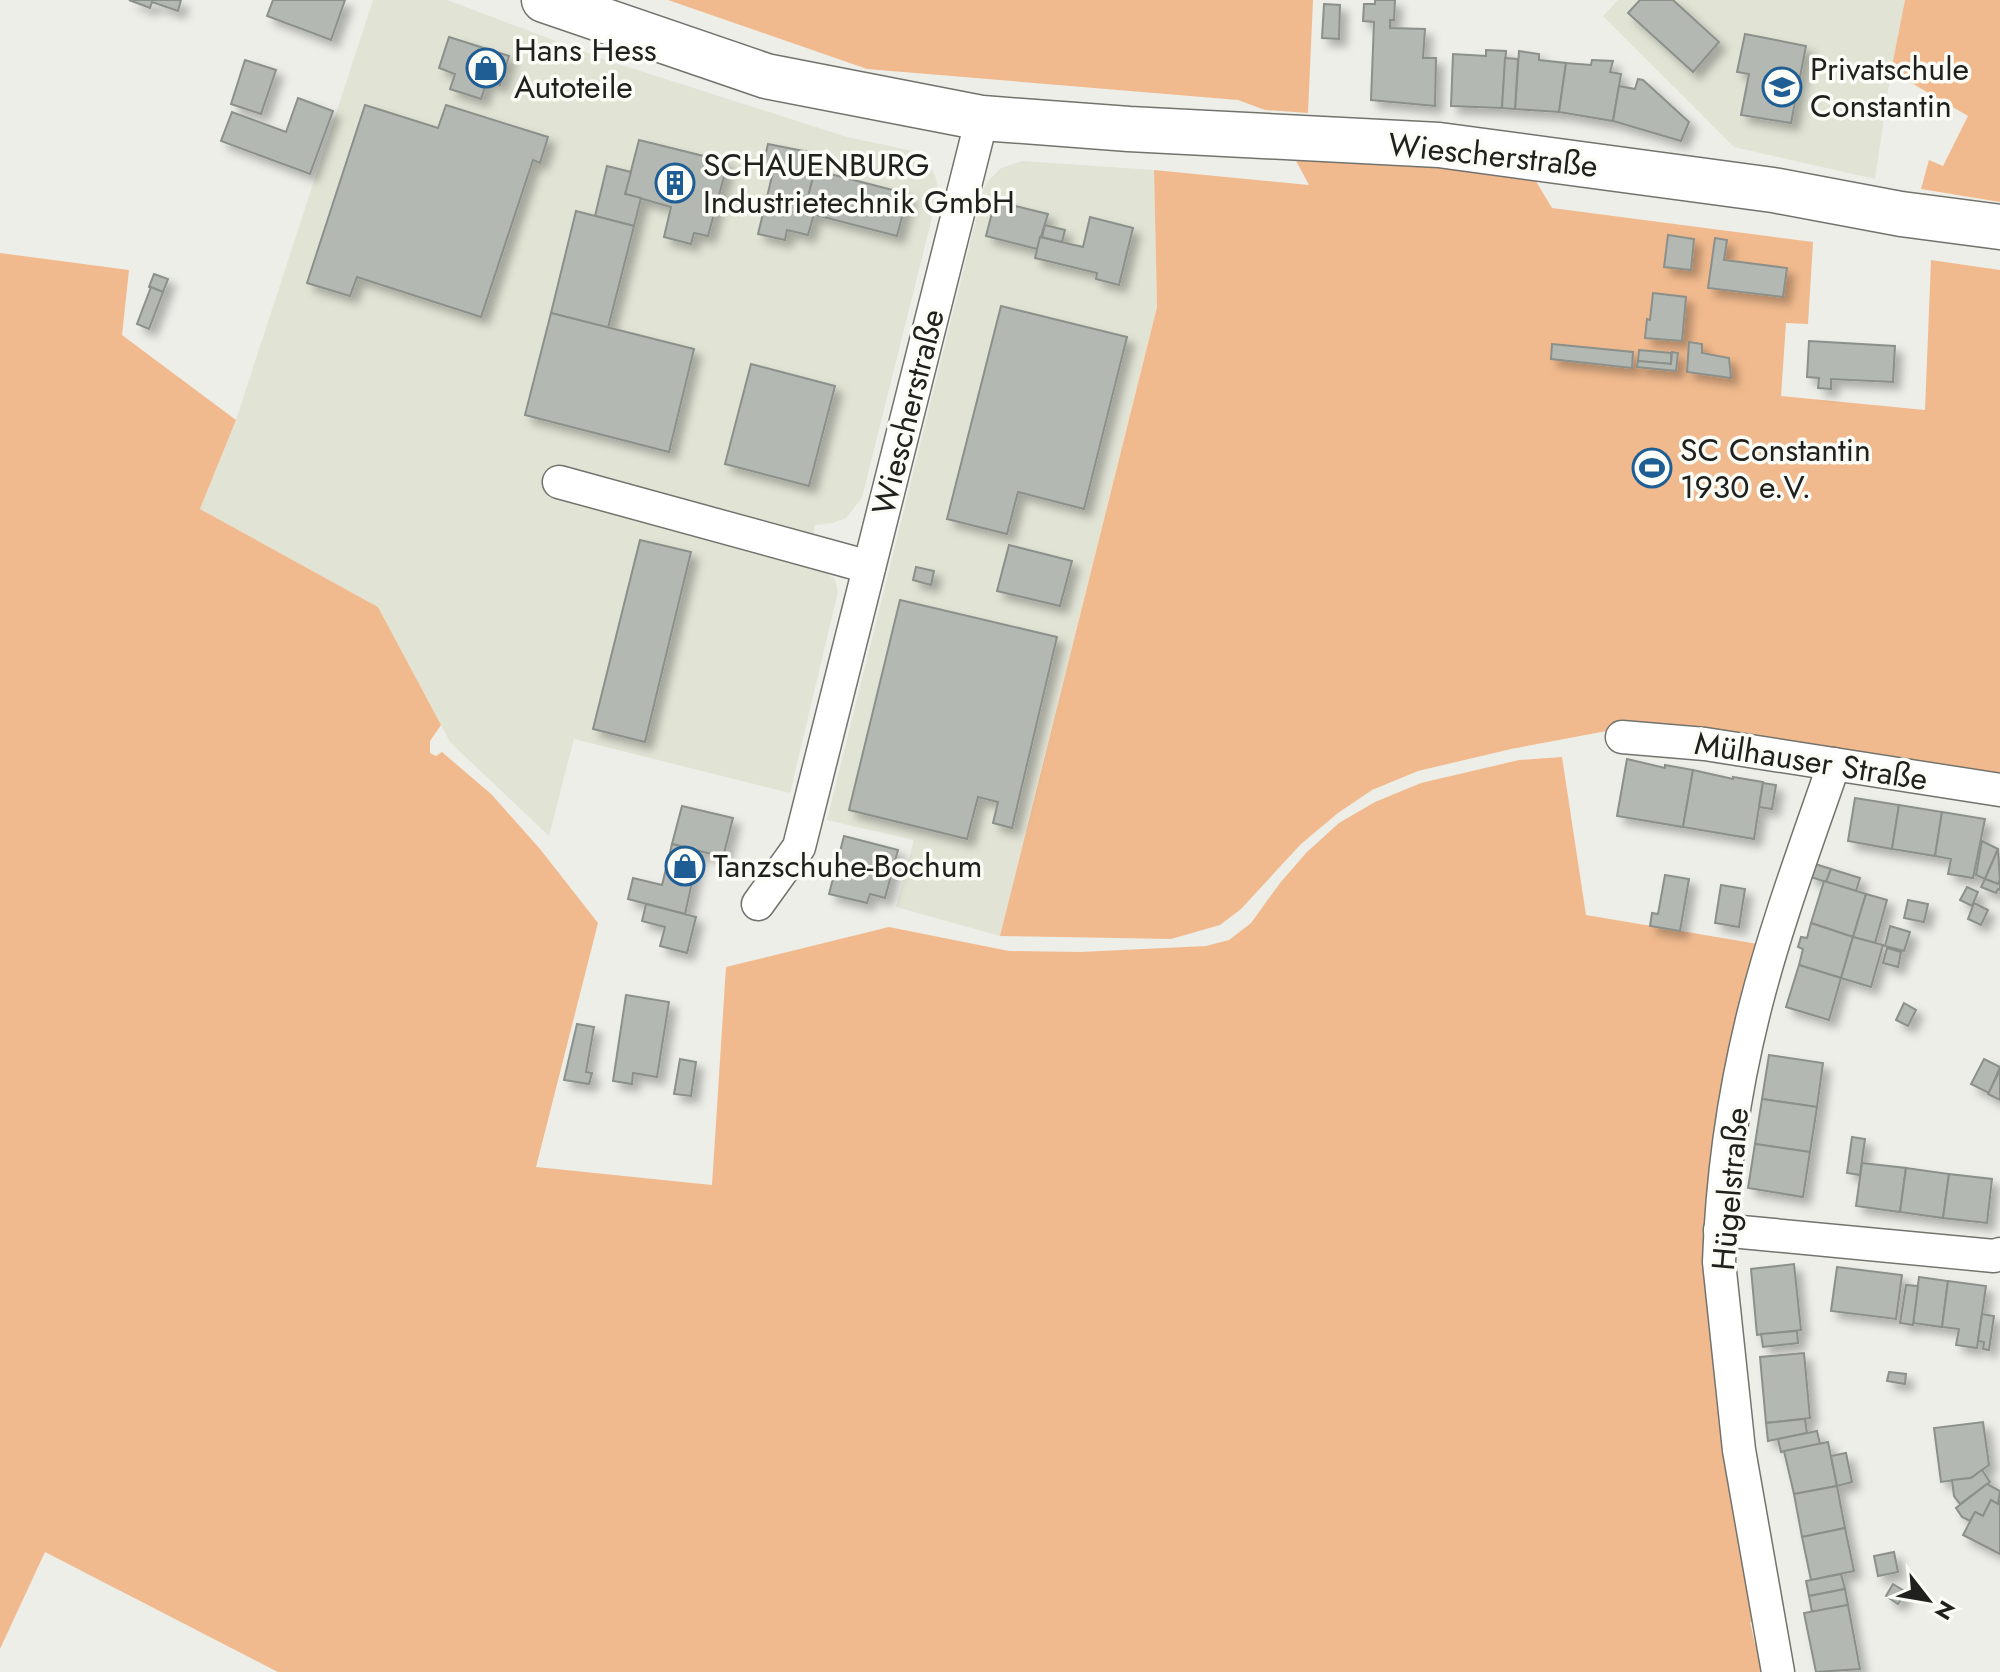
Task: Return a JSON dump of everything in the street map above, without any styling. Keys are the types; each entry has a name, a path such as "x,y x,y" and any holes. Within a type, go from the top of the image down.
{"main road":[{"name":"Wiescherstraße","path":"544,0 766,76 982,118 1439,145 1773,190 1901,214 2000,227"}],"street":[{"name":"Wiescherstraße","path":"758,904 799,847 982,118"},
{"path":"559,482 869,567"},
{"name":"Mülhauser Straße","path":"1622,737 1692,742 2000,790"},
{"name":"Hügelstraße","path":"1778,1672 1739,1450 1719,1262 1720,1230 1726,1151 1754,1010 1773,942 1834,764"},
{"path":"1720,1230 1994,1256 2000,1254"}],"shaded area":[{"path":"373,0 447,0 606,60 847,137 913,151 929,164 936,178 938,194 862,498 846,518 815,525 807,567 828,574 835,580 838,592 790,793 574,739 549,836 450,742 378,607 200,509 236,420"},
{"path":"668,0 1313,0 1308,113 1265,110 1238,100 867,69"},
{"name":"Privatschule Constantin","path":"1618,0 1905,0 1875,179 1734,147 1603,16"},
{"path":"1905,0 2000,0 2000,202 1921,189 1929,160 1943,166 1968,116 1891,71"},
{"path":"1294,157 1452,168 1534,178 1552,208 1813,242 1808,324 1786,323 1781,396 1925,410 1931,260 2000,270 2000,782 1612,730 1418,771 1372,790 1301,844 1241,909 1220,925 1171,939 1000,936 1157,307 1154,170 1309,185"},
{"path":"1022,161 1154,170 1157,307 1000,936 896,907 914,840 827,820 983,191 1001,168"},
{"path":"0,253 129,270 122,335 236,420 200,509 378,607 441,725 430,741 430,753 436,756 442,752 491,794 540,849 598,923 536,1167 712,1185 726,967 889,927 1009,951 1080,952 1206,946 1229,940 1251,923 1307,852 1339,823 1375,802 1421,783 1519,760 1562,757 1586,915 1758,944 1717,1155 1763,1620 1750,1622 1755,1644 1767,1643 1771,1672 278,1672 45,1552 0,1649"}],"building":[{"path":"129,0 181,0 178,11 152,2 150,8"},
{"path":"273,0 345,0 331,40 267,16"},
{"path":"1375,0 1395,0 1394,20 1390,20 1390,28 1425,29 1423,58 1436,58 1435,106 1371,100 1374,22 1363,21 1364,4 1375,4"},
{"path":"1640,0 1673,0 1719,42 1693,72 1628,13"},
{"path":"1324,4 1340,5 1339,39 1322,38"},
{"path":"1745,34 1806,46 1791,123 1741,115 1749,74 1737,72"},
{"path":"449,37 509,56 500,85 487,81 481,99 450,89 455,74 439,68"},
{"path":"1486,50 1506,51 1502,108 1451,106 1453,54 1486,56"},
{"path":"1519,51 1539,54 1539,60 1566,63 1559,112 1515,109"},
{"path":"1505,58 1518,59 1515,109 1502,108"},
{"path":"245,60 276,70 261,114 231,104"},
{"path":"1592,60 1613,61 1610,72 1621,74 1613,121 1559,112 1566,63 1591,65"},
{"path":"1638,79 1643,80 1689,122 1681,141 1613,121 1619,86 1635,89"},
{"path":"298,98 333,111 310,174 221,141 232,112 286,132"},
{"path":"365,105 438,128 446,105 548,137 540,163 533,160 481,317 357,277 350,296 307,283"},
{"name":"SCHAUENBURG Industrietechnik GmbH","path":"639,140 728,162 708,236 694,233 691,244 664,237 671,207 625,194"},
{"path":"768,144 819,154 813,178 763,166"},
{"path":"607,166 631,172 625,194 641,198 634,226 595,216"},
{"path":"774,168 813,178 804,212 814,214 808,235 787,230 785,240 758,234"},
{"path":"815,170 908,194 897,236 804,212"},
{"path":"995,201 1048,214 1037,249 986,236"},
{"path":"576,211 634,226 608,328 551,313"},
{"path":"1090,217 1133,228 1119,285 1096,279 1097,273 1035,258 1040,237 1083,247"},
{"path":"1045,225 1065,230 1062,242 1042,237"},
{"path":"1668,235 1694,239 1691,270 1664,267"},
{"path":"1715,238 1727,240 1724,260 1787,268 1783,297 1708,288"},
{"path":"154,274 168,279 163,292 149,287"},
{"path":"151,287 163,292 149,329 137,324"},
{"path":"1653,293 1686,297 1682,341 1645,338"},
{"path":"1001,306 1127,337 1084,509 1018,492 1007,534 947,519"},
{"path":"551,313 694,349 669,452 525,415"},
{"path":"1809,341 1895,346 1893,382 1831,379 1831,389 1818,388 1819,378 1807,377"},
{"path":"1689,342 1702,344 1702,353 1729,358 1731,378 1687,372"},
{"path":"1552,344 1633,352 1632,368 1551,359"},
{"path":"1639,350 1671,353 1671,364 1638,361"},
{"path":"1672,352 1678,353 1676,371 1637,367 1638,361 1671,364"},
{"path":"751,364 835,386 809,486 725,464"},
{"path":"640,540 691,552 645,742 593,729"},
{"path":"1009,545 1072,561 1060,606 997,591"},
{"path":"916,567 934,571 931,585 913,580"},
{"path":"900,600 1057,637 1012,828 993,823 998,802 978,797 967,839 849,810"},
{"path":"1627,759 1665,768 1665,765 1693,770 1683,827 1617,816"},
{"path":"1693,770 1763,782 1754,839 1683,827"},
{"path":"1763,783 1776,785 1772,809 1759,807"},
{"path":"1855,798 1899,805 1892,849 1848,841"},
{"path":"1899,805 1942,812 1935,856 1892,849"},
{"path":"682,806 733,818 723,857 672,844"},
{"path":"1942,812 1985,819 1973,878 1948,874 1951,859 1935,856"},
{"path":"844,836 898,850 885,898 870,894 867,903 829,894"},
{"path":"1982,841 1998,849 1985,879 1976,875"},
{"path":"672,844 699,851 685,914 628,899 633,878 662,885"},
{"path":"1998,849 2000,880 1998,884 1985,879"},
{"path":"1812,863 1831,869 1826,882 1808,876"},
{"path":"1831,869 1860,878 1856,891 1826,882"},
{"path":"1665,875 1689,879 1680,931 1650,926 1652,913 1658,914"},
{"path":"1985,879 1998,884 2000,880 2000,890 1996,893 1981,887"},
{"path":"1824,881 1866,894 1853,937 1811,923"},
{"path":"1721,885 1745,889 1739,927 1715,923"},
{"path":"1967,887 1978,892 1972,906 1960,900"},
{"path":"1866,894 1887,900 1875,943 1853,937"},
{"path":"1908,900 1928,904 1924,922 1904,918"},
{"path":"1974,903 1988,910 1981,925 1968,919"},
{"path":"646,904 696,917 687,953 660,946 665,927 642,921"},
{"path":"1811,923 1853,937 1841,978 1799,965 1803,949 1798,947 1801,937 1807,938"},
{"path":"1890,926 1910,932 1904,951 1885,946"},
{"path":"1853,937 1883,945 1871,987 1841,978"},
{"path":"1887,948 1901,952 1898,967 1883,963"},
{"path":"1799,965 1841,978 1829,1020 1786,1007"},
{"path":"626,995 669,1002 657,1077 633,1073 632,1084 613,1081"},
{"path":"1904,1003 1916,1010 1908,1026 1896,1020"},
{"path":"577,1024 594,1027 586,1072 592,1073 589,1084 564,1080"},
{"path":"1769,1055 1823,1063 1817,1107 1762,1099"},
{"path":"680,1059 696,1062 691,1096 674,1094"},
{"path":"1984,1059 2000,1067 1989,1093 1971,1084"},
{"path":"2000,1070 2000,1100 1988,1094"},
{"path":"1762,1099 1817,1107 1810,1152 1755,1144"},
{"path":"1852,1137 1865,1139 1860,1175 1847,1173"},
{"path":"1755,1144 1810,1152 1803,1197 1748,1188"},
{"path":"1862,1163 1906,1168 1900,1212 1856,1206"},
{"path":"1906,1168 1949,1174 1943,1218 1900,1212"},
{"path":"1949,1174 1992,1179 1987,1223 1943,1218"},
{"path":"1794,1264 1801,1330 1757,1335 1751,1269"},
{"path":"1837,1267 1902,1275 1896,1319 1831,1311"},
{"path":"1919,1277 1948,1281 1942,1327 1913,1323"},
{"path":"1948,1281 1986,1286 1977,1348 1956,1345 1959,1329 1942,1327"},
{"path":"1906,1285 1918,1286 1913,1325 1900,1323"},
{"path":"1982,1314 1994,1316 1989,1350 1983,1349 1984,1342 1978,1341"},
{"path":"1797,1331 1798,1343 1763,1347 1761,1334"},
{"path":"1804,1353 1810,1418 1766,1423 1760,1357"},
{"path":"1889,1372 1906,1374 1905,1384 1887,1381"},
{"path":"1805,1419 1807,1433 1768,1441 1766,1423"},
{"path":"1983,1422 1989,1465 1971,1478 1941,1482 1934,1428"},
{"path":"1817,1431 1820,1444 1781,1452 1778,1439"},
{"path":"1828,1442 1837,1486 1794,1494 1784,1451"},
{"path":"1846,1453 1852,1482 1837,1486 1831,1456"},
{"path":"1982,1470 1990,1482 1960,1504 1954,1496 1952,1480 1971,1478"},
{"path":"1987,1484 2000,1491 1998,1504 1991,1500 1983,1516 1975,1512 1970,1521 1962,1517 1956,1508"},
{"path":"1837,1486 1845,1528 1802,1537 1794,1494"},
{"path":"1991,1500 1998,1504 2000,1500 2000,1554 1963,1535 1975,1512 1983,1516"},
{"path":"1845,1528 1854,1571 1811,1580 1802,1537"},
{"path":"1894,1552 1898,1572 1878,1576 1874,1556"},
{"path":"1841,1574 1845,1589 1809,1596 1806,1581"},
{"path":"1893,1584 1906,1592 1898,1604 1886,1596"},
{"path":"1845,1589 1848,1605 1812,1612 1809,1596"},
{"path":"1848,1605 1860,1669 1816,1672 1804,1613"}],"place":[{"name":"Hans Hess Autoteile","path":"486,68"},
{"name":"Privatschule Constantin","path":"1782,87"},
{"name":"SCHAUENBURG Industrietechnik GmbH","path":"675,183"},
{"name":"SC Constantin 1930 e.V.","path":"1652,468"},
{"name":"Tanzschuhe-Bochum","path":"685,866"}]}
